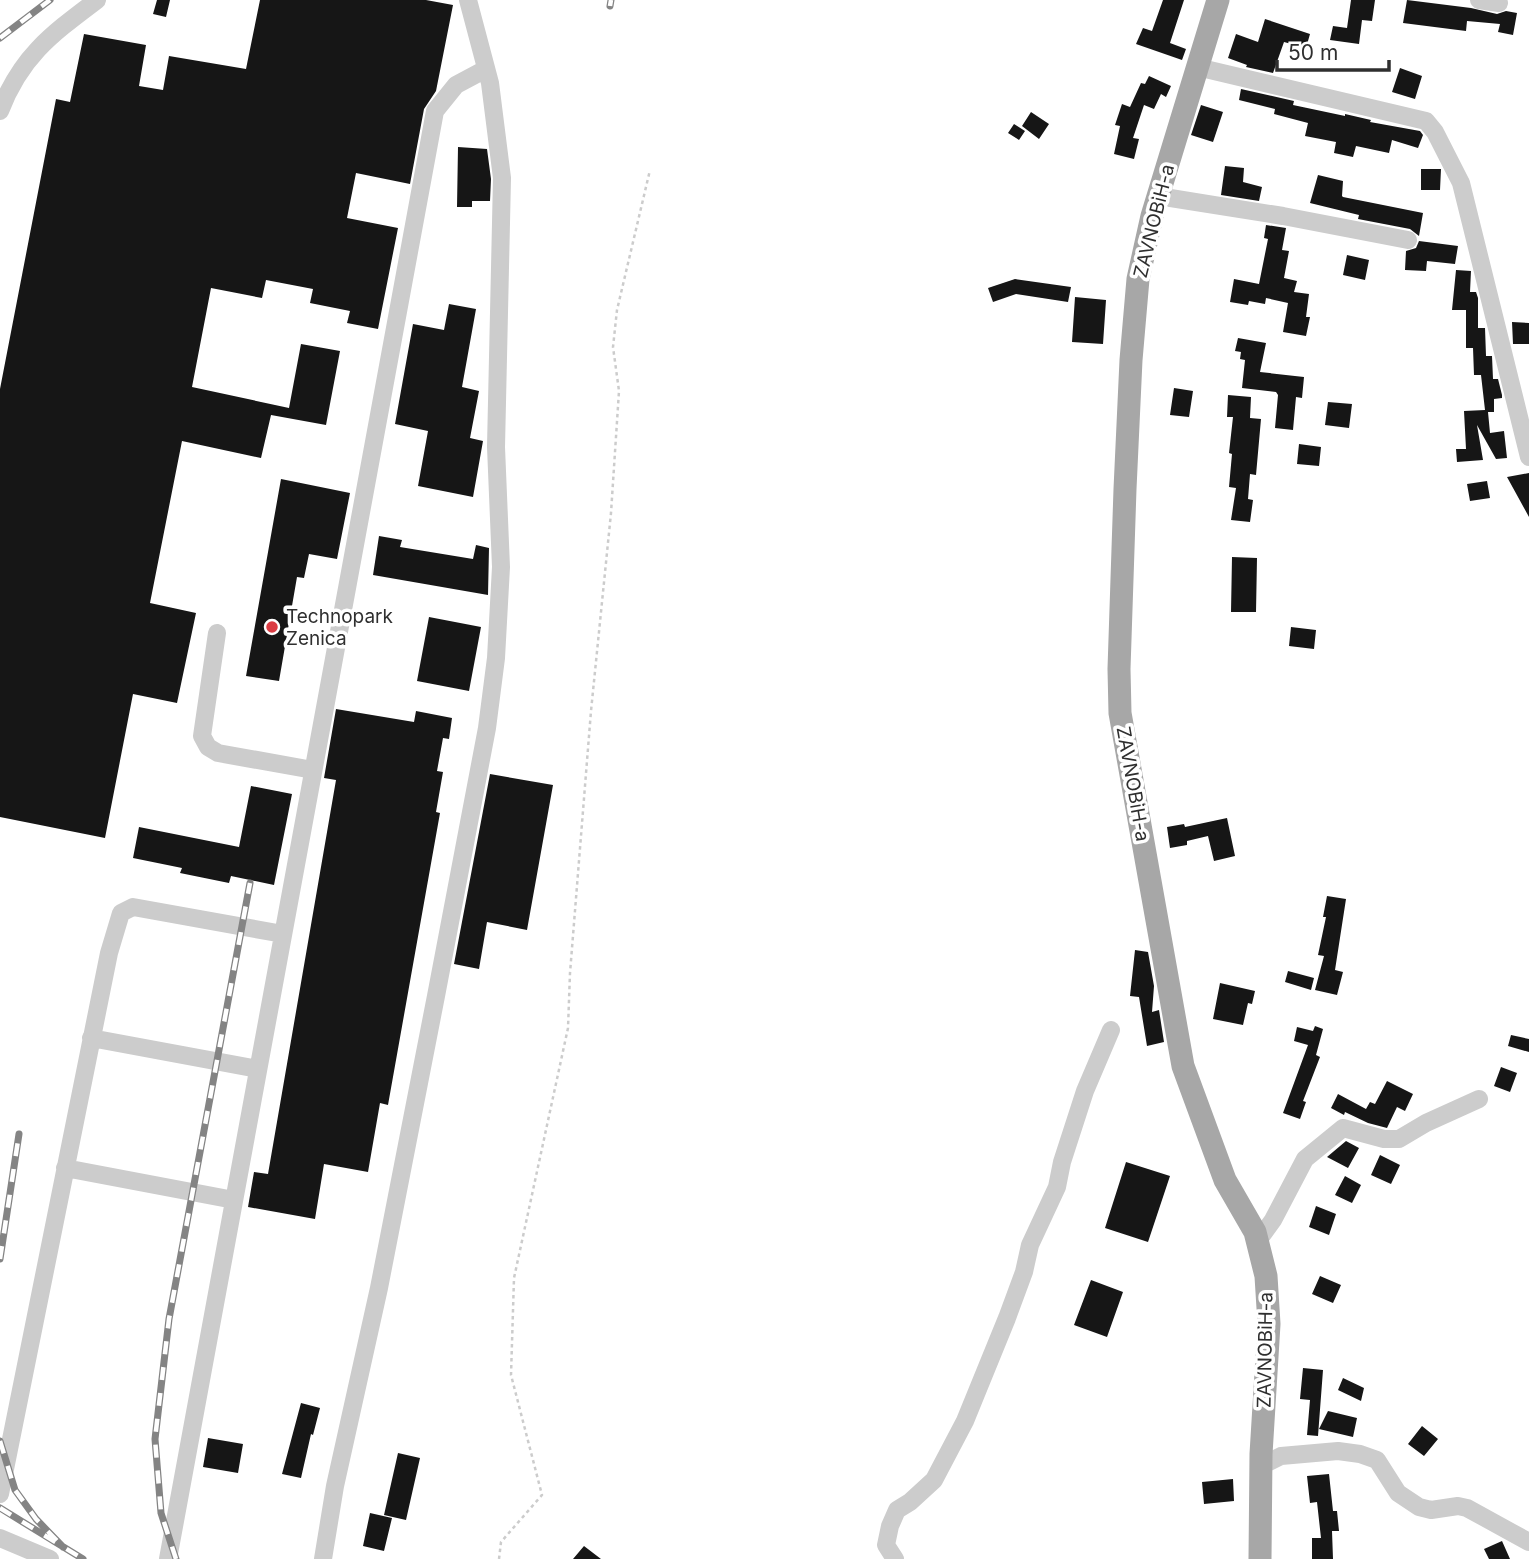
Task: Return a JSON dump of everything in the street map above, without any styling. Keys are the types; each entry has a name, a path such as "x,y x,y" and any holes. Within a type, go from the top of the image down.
{"main road":[{"name":"ZAVNOBiH-a","path":"1218,0 1158,196 1138,279 1125,489 1120,713 1183,1066 1225,1180 1255,1232 1266,1276 1269,1324 1261,1466 1260,1559"}],"street":[{"path":"0,111 26,60 48,38 97,0"},
{"path":"323,1559 335,1486 379,1288 456,894 496,658 501,567 496,447 502,178 486,69 468,0"},
{"path":"1479,0 1499,3"},
{"path":"1197,67 1426,121 1435,132 1461,183 1529,457"},
{"path":"168,1559 435,111 456,85 486,69"},
{"path":"1158,196 1408,240"},
{"path":"217,633 202,736 208,747 218,753 313,770"},
{"path":"0,1494 91,1038 109,953 121,913 132,908 283,934"},
{"path":"895,1559 886,1545 890,1526 897,1510 911,1502 934,1480 965,1421 1024,1272 1030,1245 1056,1187 1086,1091 1111,1030"},
{"path":"91,1038 258,1069"},
{"path":"1257,1242 1273,1220 1305,1159 1343,1128 1384,1139 1399,1139 1479,1099"},
{"path":"65,1168 234,1200"},
{"path":"1261,1466 1281,1456 1338,1451 1360,1454 1377,1460 1398,1493 1408,1502 1430,1510 1458,1506 1467,1508 1529,1542"},
{"path":"0,1538 50,1559"}],"path":[{"path":"499,1559 501,1542 542,1495 512,1376 514,1278 568,1028 591,711 611,513 619,391 613,347 617,310 650,170"}],"building":[{"path":"157,0 170,0 166,17 153,14"},
{"path":"260,0 426,0 453,5 436,91 424,109 410,184 356,173 347,218 398,228 378,329 347,323 350,311 310,303 313,289 266,280 262,298 211,288 192,387 289,408 301,344 340,351 326,425 271,415 261,458 182,441 150,603 196,613 177,703 133,694 105,838 0,817 0,389 56,99 70,102 84,34 146,45 139,86 163,90 169,56 246,69"},
{"path":"1163,0 1184,0 1170,43 1186,49 1182,60 1136,44 1143,28 1152,31"},
{"path":"1351,0 1375,0 1372,21 1362,20 1359,44 1330,40 1333,26 1347,28"},
{"path":"1407,0 1497,14 1506,11 1517,13 1513,35 1498,32 1500,24 1467,21 1466,31 1403,23"},
{"path":"1265,19 1310,34 1306,48 1284,42 1273,73 1246,67 1247,65 1228,58 1236,34 1258,42"},
{"path":"1400,68 1422,76 1415,99 1392,92"},
{"path":"1149,76 1171,86 1166,97 1161,94 1154,109 1144,105 1133,138 1139,139 1134,159 1114,154 1120,126 1115,125 1122,104 1130,107 1141,83 1145,84"},
{"path":"1241,89 1294,101 1293,105 1420,131 1423,135 1418,148 1392,140 1389,153 1356,146 1353,157 1334,153 1336,142 1305,136 1308,123 1274,114 1275,109 1239,100"},
{"path":"1201,105 1223,112 1213,142 1191,135"},
{"path":"1031,112 1049,124 1039,139 1022,126"},
{"path":"1014,124 1025,131 1019,140 1008,133"},
{"path":"458,147 487,149 491,179 490,201 472,201 472,207 457,207"},
{"path":"1225,166 1244,168 1243,182 1262,187 1259,201 1221,195"},
{"path":"1421,169 1441,169 1440,190 1421,190"},
{"path":"1318,175 1343,181 1343,197 1423,213 1419,236 1410,229 1358,219 1359,215 1310,203"},
{"path":"1266,225 1286,228 1282,250 1289,251 1284,278 1297,281 1294,292 1309,294 1306,317 1310,317 1306,336 1283,332 1288,303 1266,298 1265,304 1230,302 1234,279 1259,284 1268,239 1264,238"},
{"path":"1419,241 1458,246 1455,264 1427,261 1426,271 1405,270 1406,251 1416,248"},
{"path":"1347,255 1369,260 1365,280 1343,275"},
{"path":"1456,270 1471,271 1470,292 1476,292 1478,298 1478,328 1485,328 1486,356 1492,356 1493,379 1498,379 1502,395 1502,398 1494,399 1494,412 1488,412 1490,433 1504,431 1507,458 1496,459 1477,425 1483,460 1457,462 1456,449 1466,449 1464,411 1485,410 1481,375 1474,375 1473,348 1466,348 1466,310 1452,310"},
{"path":"1015,279 1071,287 1068,302 1016,294 993,302 988,288"},
{"path":"1075,297 1106,300 1103,344 1072,342"},
{"path":"449,304 476,309 462,387 479,391 470,438 483,441 473,497 418,486 428,431 395,424 413,324 444,330"},
{"path":"1512,322 1529,323 1529,344 1513,344"},
{"path":"1238,338 1266,343 1260,372 1304,377 1302,398 1296,397 1293,430 1275,428 1276,392 1242,388 1245,360 1240,359 1241,352 1235,351"},
{"path":"1174,388 1193,391 1189,417 1170,415"},
{"path":"1228,395 1251,397 1250,418 1261,419 1256,475 1250,474 1248,499 1253,500 1250,522 1231,520 1236,488 1229,487 1233,417 1227,417"},
{"path":"1328,402 1352,404 1349,428 1325,425"},
{"path":"1299,444 1321,447 1319,466 1297,464"},
{"path":"1529,473 1529,517 1507,477"},
{"name":"Technopark Zenica","path":"281,479 350,493 337,559 309,554 304,578 297,577 279,681 246,676"},
{"path":"1487,481 1490,498 1470,501 1467,484"},
{"path":"379,536 402,540 400,547 473,559 476,545 489,548 488,595 373,575"},
{"path":"1232,557 1257,558 1256,612 1231,612"},
{"path":"429,617 481,627 469,691 417,681"},
{"path":"1291,627 1316,630 1314,649 1289,646"},
{"path":"336,709 414,722 416,711 452,718 449,739 443,738 437,771 443,772 436,812 440,813 388,1105 380,1103 368,1172 324,1164 315,1219 248,1207 254,1172 268,1174 336,780 324,778"},
{"path":"490,774 553,785 527,930 487,922 479,969 454,964"},
{"path":"251,786 292,794 274,885 231,876 229,883 180,873 182,868 133,858 139,827 239,847"},
{"path":"1227,818 1235,856 1214,861 1208,836 1187,841 1187,845 1170,848 1167,827 1184,824 1185,827"},
{"path":"1327,896 1346,899 1335,970 1343,972 1337,995 1315,990 1324,956 1318,955 1326,917 1323,917"},
{"path":"1135,950 1148,952 1154,986 1152,1012 1159,1010 1164,1042 1147,1046 1139,997 1130,996"},
{"path":"1288,971 1314,978 1311,990 1285,982"},
{"path":"1220,983 1255,991 1252,1004 1248,1003 1243,1025 1213,1019"},
{"path":"1315,1026 1323,1029 1316,1055 1320,1057 1303,1101 1306,1102 1300,1119 1283,1113 1308,1045 1294,1041 1297,1027 1313,1031"},
{"path":"1511,1035 1529,1039 1529,1052 1508,1046"},
{"path":"1501,1067 1517,1073 1510,1092 1494,1086"},
{"path":"1387,1081 1413,1094 1405,1111 1397,1107 1387,1128 1345,1112 1344,1115 1331,1108 1338,1094 1366,1109 1370,1102 1375,1104"},
{"path":"1346,1141 1359,1148 1348,1168 1327,1157"},
{"path":"1380,1155 1400,1165 1391,1184 1371,1175"},
{"path":"1126,1162 1170,1176 1148,1242 1105,1228"},
{"path":"1345,1176 1361,1185 1352,1203 1335,1195"},
{"path":"1316,1206 1336,1214 1329,1235 1309,1227"},
{"path":"1320,1276 1341,1285 1333,1303 1312,1294"},
{"path":"1091,1280 1123,1292 1107,1337 1074,1325"},
{"path":"1303,1368 1323,1370 1318,1436 1307,1435 1310,1400 1300,1399"},
{"path":"1343,1378 1364,1388 1361,1401 1338,1390"},
{"path":"301,1403 320,1408 301,1478 282,1474"},
{"path":"1328,1411 1357,1418 1353,1437 1319,1429"},
{"path":"1422,1426 1438,1439 1424,1456 1408,1444"},
{"path":"208,1438 243,1444 238,1473 203,1467"},
{"path":"398,1453 420,1458 406,1520 384,1515"},
{"path":"1329,1474 1333,1511 1337,1511 1339,1531 1332,1531 1333,1559 1312,1559 1312,1538 1321,1538 1317,1502 1310,1503 1307,1476"},
{"path":"1233,1479 1234,1501 1204,1504 1202,1482"},
{"path":"370,1513 392,1518 384,1551 363,1546"},
{"path":"1502,1541 1510,1559 1489,1559 1484,1549"},
{"path":"584,1546 601,1559 573,1559"}],"railway":[{"path":"0,38 50,0"},
{"path":"610,6 611,0"},
{"path":"176,1559 161,1513 155,1439 169,1319 250,883"},
{"path":"0,1259 19,1134"},
{"path":"0,1441 15,1490 36,1519 63,1547"},
{"path":"0,1508 83,1559"}],"place":[{"name":"Technopark Zenica","path":"272,627"}]}
